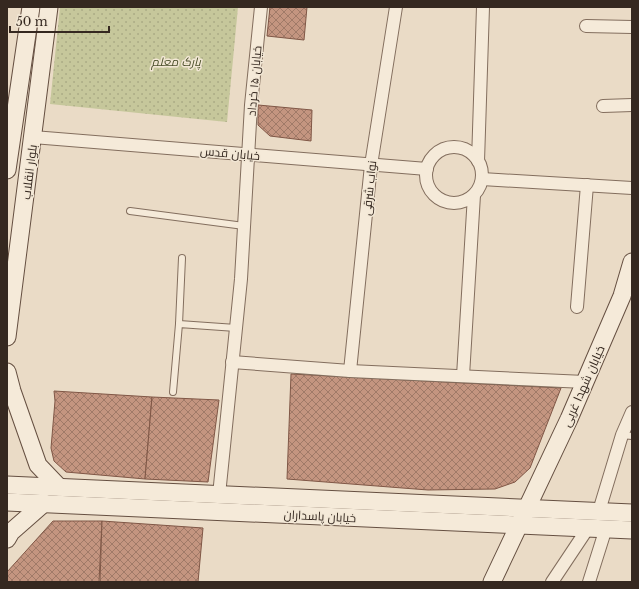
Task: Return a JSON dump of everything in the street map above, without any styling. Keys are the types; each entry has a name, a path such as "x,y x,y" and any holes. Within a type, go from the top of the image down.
{"main road":[{"name":"بلوار انقلاب","path":"7,170 10,128 17,111 31,7"},
{"name":"بلوار انقلاب","path":"7,337 49,7"},
{"path":"17,111 23,104 30,103 36,116"},
{"name":"خیابان شهدا غربی","path":"492,582 585,382 622,296 632,262"},
{"path":"7,372 12,391 38,465 59,487"},
{"name":"خیابان پاسداران","path":"7,485 632,513"},
{"name":"خیابان پاسداران","path":"7,502 632,530"},
{"path":"7,539 11,532 44,503"}],"street":[{"name":"خیابان ۱۵ خرداد","path":"219,495 236,328 251,105 261,7"},
{"name":"نواب شرقی","path":"350,371 371,165 396,7"},
{"path":"478,161 483,7"},
{"path":"586,26 632,26"},
{"path":"603,106 632,105"},
{"name":"خیابان قدس","path":"33,137 427,169"},
{"path":"456,147 465,149 478,161 482,169 482,179 479,188 474,195 466,200 457,203 439,199 427,184 427,169 432,158 438,151 456,147"},
{"path":"482,179 632,188"},
{"path":"577,307 587,185"},
{"path":"463,376 474,195"},
{"path":"232,362 350,371 585,382"},
{"path":"599,511 627,435 632,412"},
{"path":"552,582 588,528"},
{"path":"589,582 606,528"}],"lane":[{"path":"130,212 244,226"},
{"path":"173,392 179,324 182,258"},
{"path":"179,324 236,328"}],"green space":[{"name":"پارک معلم","path":"60,7 238,7 227,122 50,104"}],"building":[{"path":"270,7 307,7 304,40 267,36"},
{"path":"258,105 312,110 311,141 270,136 258,125"},
{"path":"291,374 561,388 530,468 515,482 495,489 428,490 287,479"},
{"path":"54,391 152,397 145,479 66,472 54,461 51,448 55,401"},
{"path":"152,397 219,400 208,482 145,479"},
{"path":"53,521 102,521 99,582 7,582 7,572"},
{"path":"102,521 203,528 198,582 100,582"}]}
